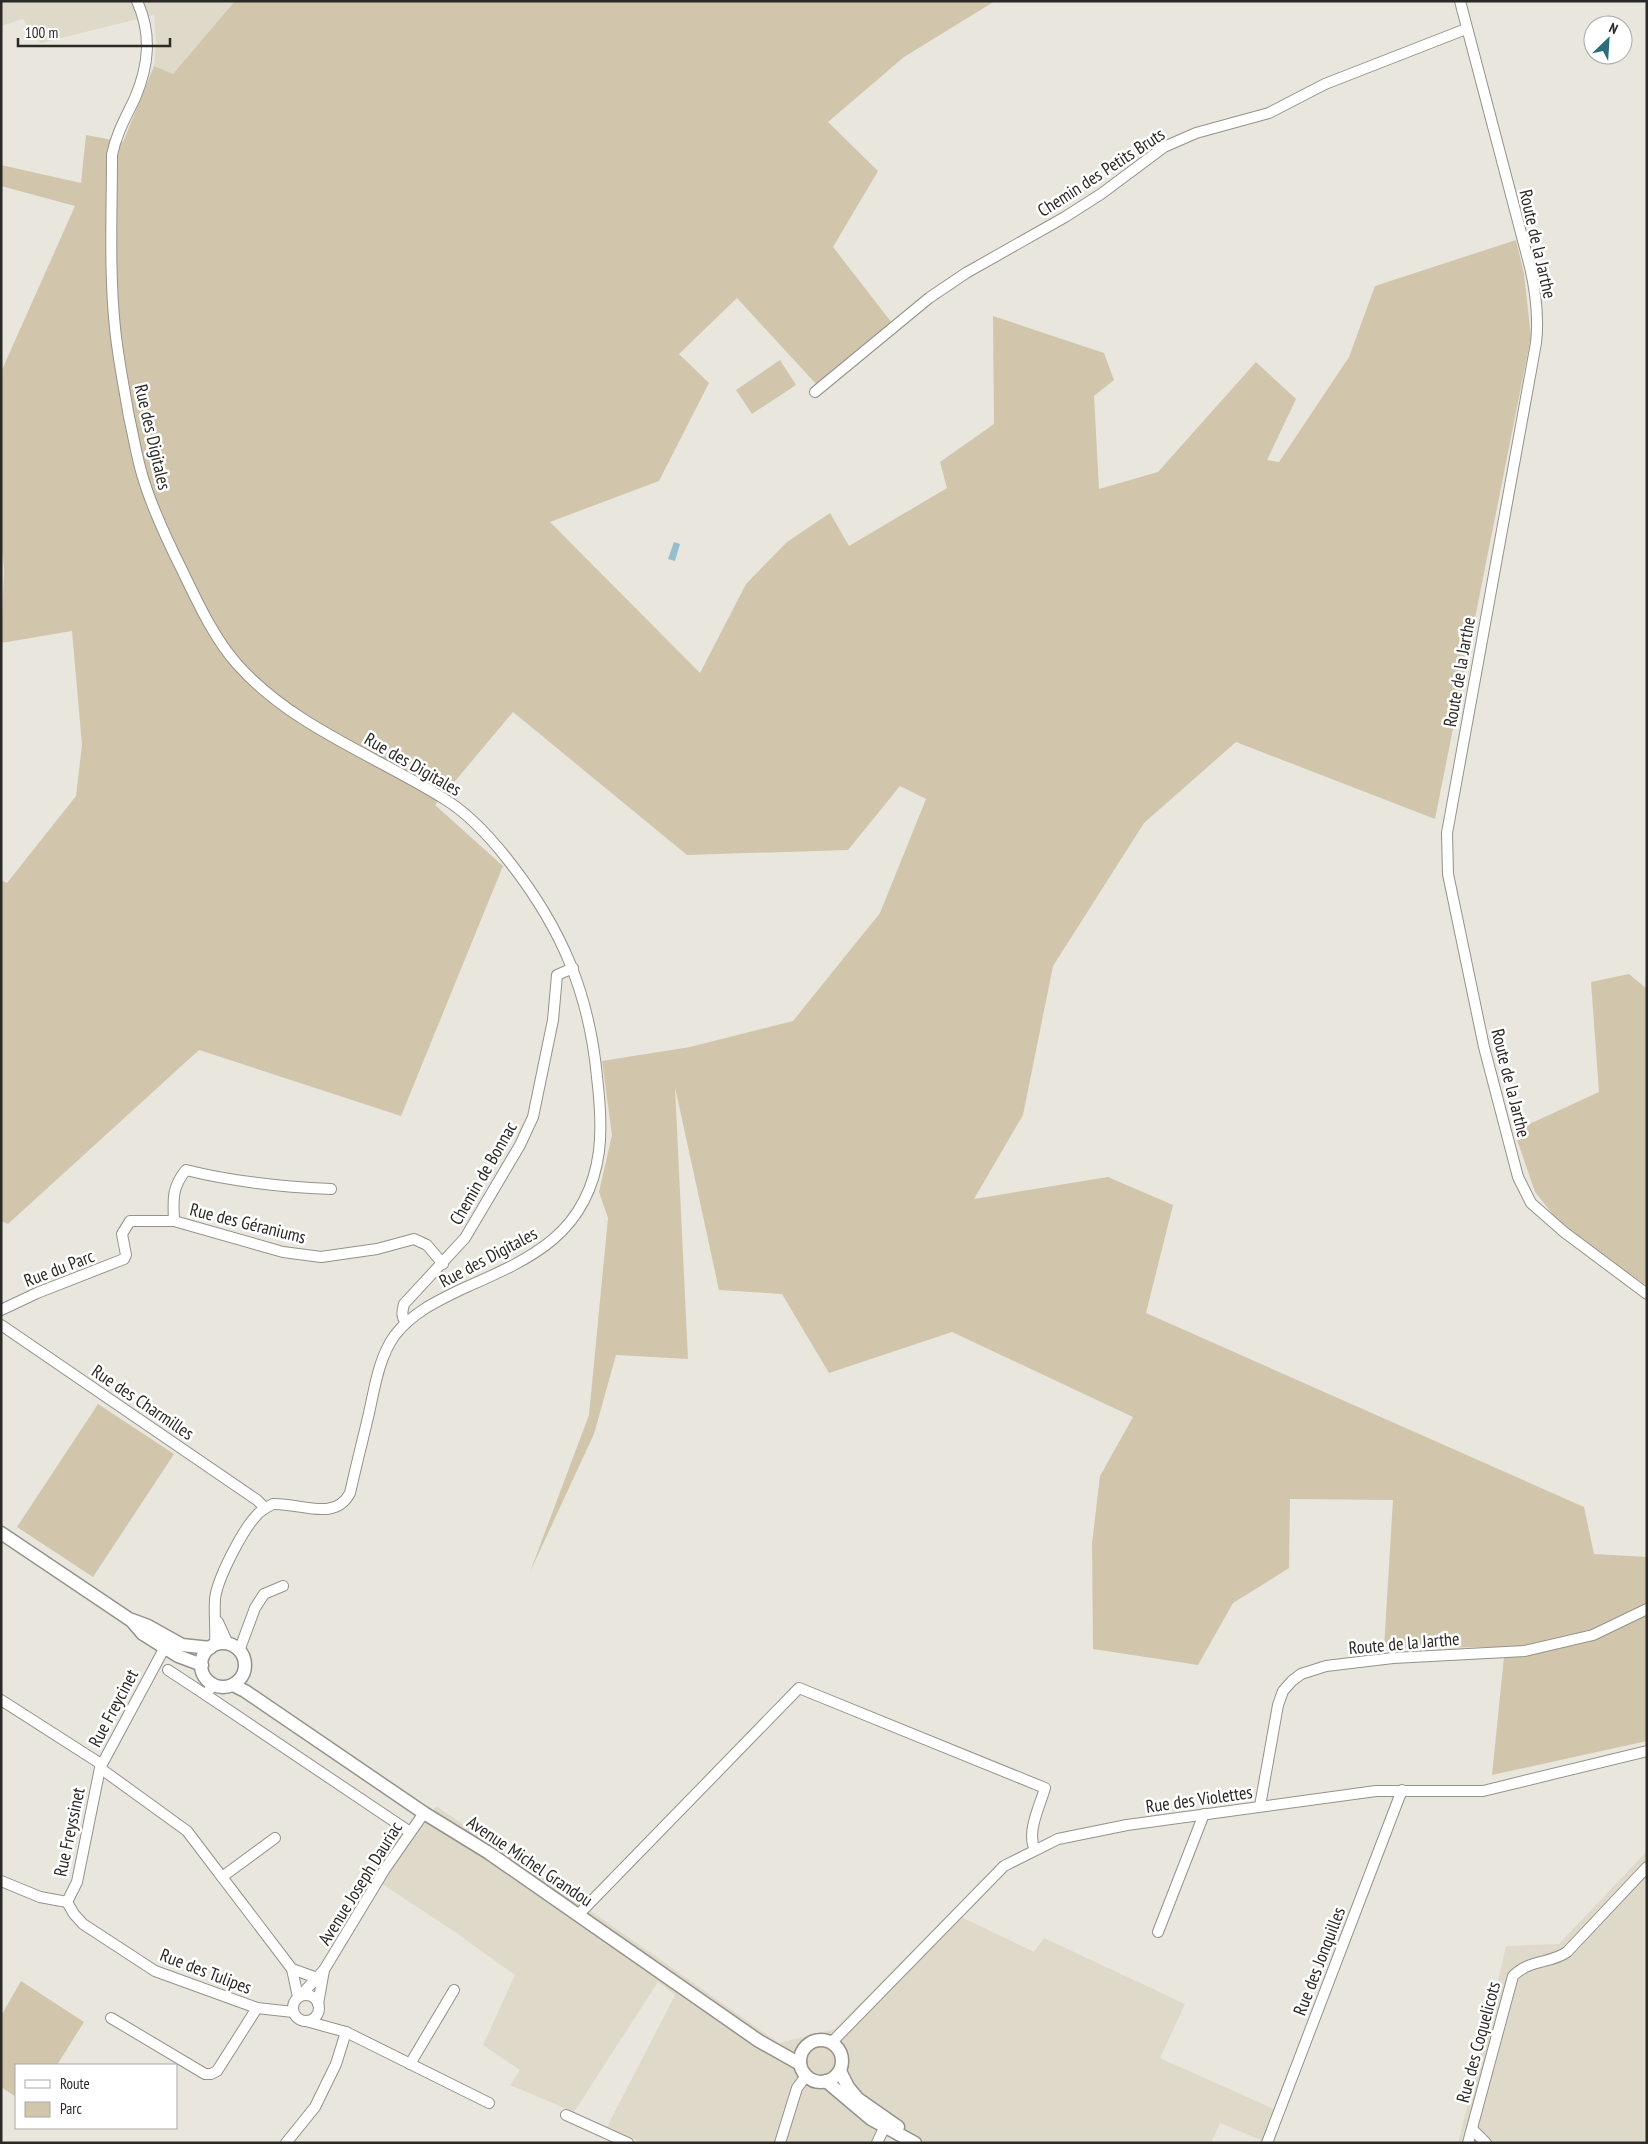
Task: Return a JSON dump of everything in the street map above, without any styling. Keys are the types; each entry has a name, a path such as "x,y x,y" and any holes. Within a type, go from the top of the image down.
{"main road":[{"path":"1,1533 130,1618 148,1626 174,1642 212,1647 228,1644 239,1651 245,1662 243,1674 233,1685 210,1690 202,1659 212,1647"},
{"path":"130,1618 143,1634 178,1656 202,1665"},
{"name":"Avenue Michel Grandou","path":"243,1674 279,1714"},
{"name":"Avenue Michel Grandou","path":"233,1685 245,1691 424,1813 489,1853 759,2041 800,2064"},
{"path":"840,2071 836,2076 826,2081 815,2081 806,2076 800,2064 802,2051 806,2046 818,2040 832,2042 841,2055 840,2071 848,2087 858,2099 890,2119 915,2142"},
{"name":"Avenue Michel Grandou","path":"759,2041 782,2048 806,2046"},
{"path":"826,2081 836,2088 858,2110 915,2142"}],"street":[{"name":"Rue des Digitales","path":"138,1 146,27 148,54 135,98 114,141 112,155 112,272 115,327 123,382 139,465 158,521 214,631 236,662 261,687 292,711 448,800 495,843 534,894 562,941 573,968 590,1027 600,1100 599,1152 590,1187 573,1217 548,1246 513,1266 431,1305 406,1323 389,1344 380,1365 350,1493 345,1502 332,1509 284,1504 273,1504 265,1508"},
{"name":"Route de la Jarthe","path":"1460,1 1530,267 1538,318 1534,353 1447,833 1448,874 1484,1047 1518,1177 1531,1203 1564,1232 1647,1294"},
{"name":"Chemin des Petits Bruts","path":"815,392 930,298 966,273 1065,218 1164,147 1196,134 1269,113 1325,84 1466,29"},
{"name":"Chemin de Bonnac","path":"406,1323 402,1318 404,1304 465,1238 520,1146 533,1116 553,1020 558,975 573,968"},
{"path":"174,1221 173,1197 178,1181 186,1170 214,1177 331,1189"},
{"name":"Rue des Géraniums","path":"126,1255 122,1234 130,1221 174,1221 283,1252 321,1257 377,1249 414,1239 427,1245 443,1264"},
{"name":"Rue du Parc","path":"1,1310 37,1293 119,1263 126,1255"},
{"name":"Rue des Charmilles","path":"1,1326 249,1494 265,1508"},
{"path":"212,1647 215,1597 219,1585 233,1554 253,1520 265,1508"},
{"path":"239,1651 255,1608 264,1594 283,1586"},
{"name":"Route de la Jarthe","path":"1260,1806 1278,1705 1283,1692 1301,1674 1326,1666 1392,1658 1525,1650 1593,1635 1647,1609"},
{"path":"215,1611 228,1644"},
{"path":"165,1647 194,1646"},
{"name":"Rue Freycinet","path":"101,1766 165,1647"},
{"name":"Rue Freycinet","path":"155,1665 168,1658 178,1656"},
{"path":"168,1670 210,1690 410,1832"},
{"path":"578,1915 798,1688 1045,1788 1034,1825 1032,1844 1035,1850"},
{"path":"1,1700 101,1766 187,1831 292,1969 300,1996"},
{"name":"Rue des Violettes","path":"832,2042 1004,1866 1058,1839 1126,1825 1376,1791 1484,1791 1647,1751"},
{"name":"Rue Freyssinet","path":"67,1902 77,1882 101,1766"},
{"name":"Rue des Jonquilles","path":"1267,2143 1402,1790"},
{"name":"Avenue Joseph Dauriac","path":"300,1996 320,1974 385,1869 424,1813"},
{"path":"1158,1932 1204,1814"},
{"path":"222,1877 275,1838"},
{"name":"Rue des Coquelicots","path":"1468,2143 1513,1976 1520,1969 1539,1961 1561,1956 1567,1952 1647,1867"},
{"path":"1,1881 40,1897 67,1902"},
{"name":"Rue des Tulipes","path":"67,1902 74,1914 84,1924 155,1971 258,2008 293,2012 298,2019 346,2032 489,2103"},
{"path":"292,1969 320,1974"},
{"name":"Avenue Joseph Dauriac","path":"318,2008 320,1974"},
{"path":"410,2064 454,1990"},
{"path":"286,2143 315,2107 336,2064 346,2032 318,2008 313,1997 300,1996"},
{"path":"293,2012 293,2004 300,1996"},
{"path":"111,2018 205,2074 211,2074 217,2071 258,2008"},
{"path":"306,2021 313,2019 318,2008"},
{"path":"780,2143 797,2088 806,2076"},
{"path":"566,2114 628,2143"},
{"path":"877,2143 885,2126"},
{"path":"1472,2129 1486,2143"}],"shaded area":[{"path":"1,1 235,1 173,74 154,66 156,42 154,15 41,43 23,19 1,26"},
{"path":"436,1806 561,1890 779,2043 835,2029 951,1912 1034,1952 1044,1938 1185,2004 1160,2058 1276,2110 1263,2141 1220,2123 1211,2143 898,2143 887,2136 883,2143 643,2143 607,2127 675,1995 658,1982 574,2112 510,2085 520,2070 483,2045 515,1975 455,1932 382,1884"},
{"path":"1647,1851 1647,2143 1458,2143 1506,1946 1559,1944"}],"green space":[{"path":"235,1 995,1 904,57 828,122 878,171 833,247 892,323 816,384 737,298 679,354 709,383 659,481 550,522 700,673 746,584 787,542 830,513 849,546 947,488 940,462 994,424 993,316 1104,353 1114,380 1094,396 1099,489 1158,472 1256,362 1296,399 1267,460 1279,462 1349,357 1375,286 1516,240 1524,274 1531,337 1435,819 1236,742 1144,823 1053,966 1023,1115 974,1199 1108,1177 1173,1205 1146,1313 1584,1507 1594,1554 1647,1557 1647,1741 1492,1775 1505,1647 1384,1648 1393,1500 1290,1499 1289,1568 1233,1603 1198,1665 1093,1649 1092,1544 1100,1476 1133,1417 952,1332 829,1373 782,1294 719,1290 675,1087 688,1359 616,1355 594,1434 530,1572 589,1415 608,1218 599,1192 612,1135 602,1061 690,1047 793,1021 880,913 926,799 900,786 848,850 687,855 513,712 435,805 503,866 401,1116 199,1050 8,1224 1,1221 1,880 7,883 76,796 82,745 72,631 1,643 4,570 1,541 1,372 75,206 1,186 1,165 81,183 86,135 123,142 154,66 173,74"},
{"path":"780,360 796,385 752,414 736,390"},
{"path":"1629,974 1647,989 1647,1286 1562,1226 1535,1192 1514,1131 1599,1092 1591,982"},
{"path":"98,1404 174,1454 93,1577 17,1527"},
{"path":"21,1981 84,2022 58,2064 15,2064 15,2096 1,2087 1,2016"}],"water":[{"path":"674,542 680,544 675,561 668,559"}]}
